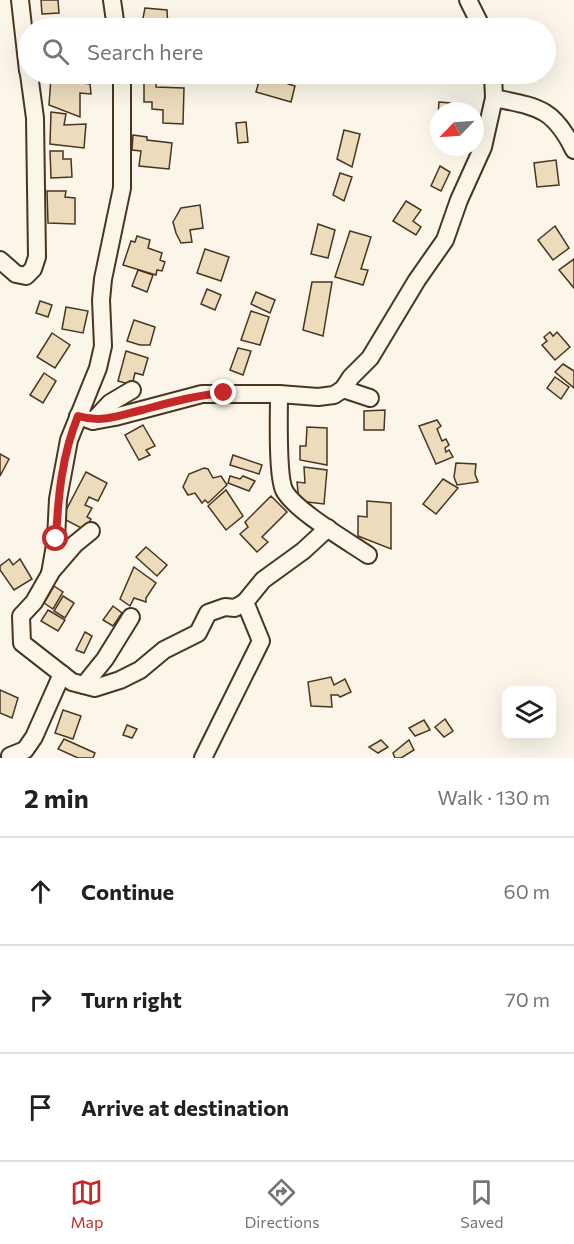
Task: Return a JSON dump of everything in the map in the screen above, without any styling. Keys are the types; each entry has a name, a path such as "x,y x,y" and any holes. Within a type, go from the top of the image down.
{"street":[{"path":"20,0 22,18"},
{"path":"112,0 115,18"},
{"path":"468,0 477,18"},
{"path":"0,260 16,274 26,276 33,269 37,257 35,117 31,84"},
{"path":"86,418 103,346 101,300 103,279 122,188 122,84"},
{"path":"86,418 115,417 202,394 279,394 318,397 334,395 344,389 351,377 370,358 417,280 445,240 459,200 483,147 494,98 493,84"},
{"path":"494,98 535,106 553,117 566,133 574,150"},
{"path":"344,389 370,398"},
{"path":"50,574 56,539 58,499 69,440 86,418 132,390"},
{"path":"279,394 279,441 284,490 297,505 368,555"},
{"path":"91,531 75,544 50,574 34,602 21,616 22,643 72,682 95,687 120,680 140,670 164,650 198,633 208,613 225,607 235,608 244,602 263,580 303,551 328,528"},
{"path":"202,758 261,641 244,602"},
{"path":"84,685 105,659 131,617"},
{"path":"10,756 25,750 34,737 62,674"}],"building":[{"path":"41,0 58,0 59,13 42,14"},
{"path":"145,8 167,10 167,18 143,18"},
{"path":"51,84 90,84 91,94 80,93 80,117 49,105"},
{"path":"144,84 184,88 183,124 163,123 163,110 152,109 152,102 144,102"},
{"path":"258,84 295,86 291,102 256,92"},
{"path":"51,112 66,114 64,125 86,124 84,148 50,144"},
{"path":"246,122 248,142 238,143 236,123"},
{"path":"344,130 360,134 352,167 337,159"},
{"path":"133,135 147,137 147,140 172,143 169,169 139,166 141,151 132,150"},
{"path":"50,151 63,151 63,159 71,159 72,177 51,178"},
{"path":"556,160 559,185 537,187 534,163"},
{"path":"440,166 450,172 441,191 431,186"},
{"path":"340,173 352,177 344,201 333,195"},
{"path":"47,191 66,191 65,197 75,198 75,224 48,223"},
{"path":"406,201 421,210 413,221 421,227 416,235 393,221"},
{"path":"200,205 203,228 190,230 192,242 181,243 173,222 181,208"},
{"path":"318,224 335,230 328,258 311,254"},
{"path":"555,226 569,248 553,260 538,240"},
{"path":"350,231 371,237 361,269 368,270 363,285 335,277"},
{"path":"137,236 150,240 148,248 162,253 160,260 165,262 162,271 157,270 156,275 123,265 131,241 135,242"},
{"path":"205,249 229,257 221,281 197,273"},
{"path":"574,259 574,288 559,270"},
{"path":"138,270 153,275 147,292 132,286"},
{"path":"312,282 332,282 323,336 303,330"},
{"path":"207,289 221,295 215,310 201,304"},
{"path":"256,292 275,300 270,313 251,304"},
{"path":"40,301 52,305 48,317 36,313"},
{"path":"66,307 88,311 83,333 62,329"},
{"path":"251,311 269,317 260,345 241,340"},
{"path":"134,320 155,327 150,345 127,341"},
{"path":"550,332 553,336 557,332 570,347 555,360 542,345 547,341 544,337"},
{"path":"52,333 70,345 55,368 37,357"},
{"path":"238,348 251,351 243,375 230,370"},
{"path":"126,351 148,358 143,375 135,373 132,385 118,381"},
{"path":"563,364 574,371 574,388 555,372"},
{"path":"44,373 56,381 43,403 30,395"},
{"path":"555,377 569,387 561,399 547,388"},
{"path":"385,410 384,430 364,430 364,411"},
{"path":"437,420 441,426 437,429 442,441 446,439 449,445 445,448 446,452 449,450 453,457 436,464 419,426"},
{"path":"143,425 155,446 146,450 150,455 139,460 125,435"},
{"path":"307,427 327,428 327,465 300,460 300,446 306,446"},
{"path":"0,454 9,459 0,476"},
{"path":"233,455 262,465 259,474 230,465"},
{"path":"456,463 476,464 475,474 478,482 457,485 454,477"},
{"path":"304,467 327,470 324,504 299,501 297,482 305,483"},
{"path":"204,468 208,469 213,478 221,476 227,485 208,503 205,500 202,503 195,493 188,495 183,487 189,474"},
{"path":"86,472 107,483 98,501 89,497 85,505 92,508 87,517 91,519 85,530 62,518"},
{"path":"230,476 240,479 243,476 255,481 249,491 228,483"},
{"path":"443,479 458,488 436,514 423,504"},
{"path":"226,490 243,516 226,530 208,506"},
{"path":"271,496 287,512 262,537 268,542 257,552 240,534 248,527 245,522"},
{"path":"367,501 391,503 391,549 358,536 358,516 367,517"},
{"path":"146,547 167,565 157,576 136,557"},
{"path":"9,559 13,565 20,559 32,579 14,590 0,570 0,566"},
{"path":"134,567 156,583 146,598 146,602 134,598 130,606 120,599"},
{"path":"54,586 63,592 53,609 44,603"},
{"path":"63,596 74,603 65,618 54,611"},
{"path":"113,606 122,613 113,626 103,620"},
{"path":"48,610 65,620 58,631 41,621"},
{"path":"85,632 92,636 84,653 76,650"},
{"path":"331,677 334,685 345,679 351,692 340,697 331,695 332,707 311,706 308,682"},
{"path":"0,690 18,698 12,718 0,713"},
{"path":"63,710 81,716 73,739 55,733"},
{"path":"445,719 453,731 444,737 435,727"},
{"path":"424,720 430,730 415,736 409,728"},
{"path":"127,725 137,729 132,738 123,735"},
{"path":"64,739 95,753 93,758 78,758 58,749"},
{"path":"381,740 388,747 378,753 369,747"},
{"path":"409,740 414,750 401,758 395,758 393,753"}],"route":[{"path":"56,539 58,499 69,440 78,416 93,420 115,417 202,394 224,393"}]}
